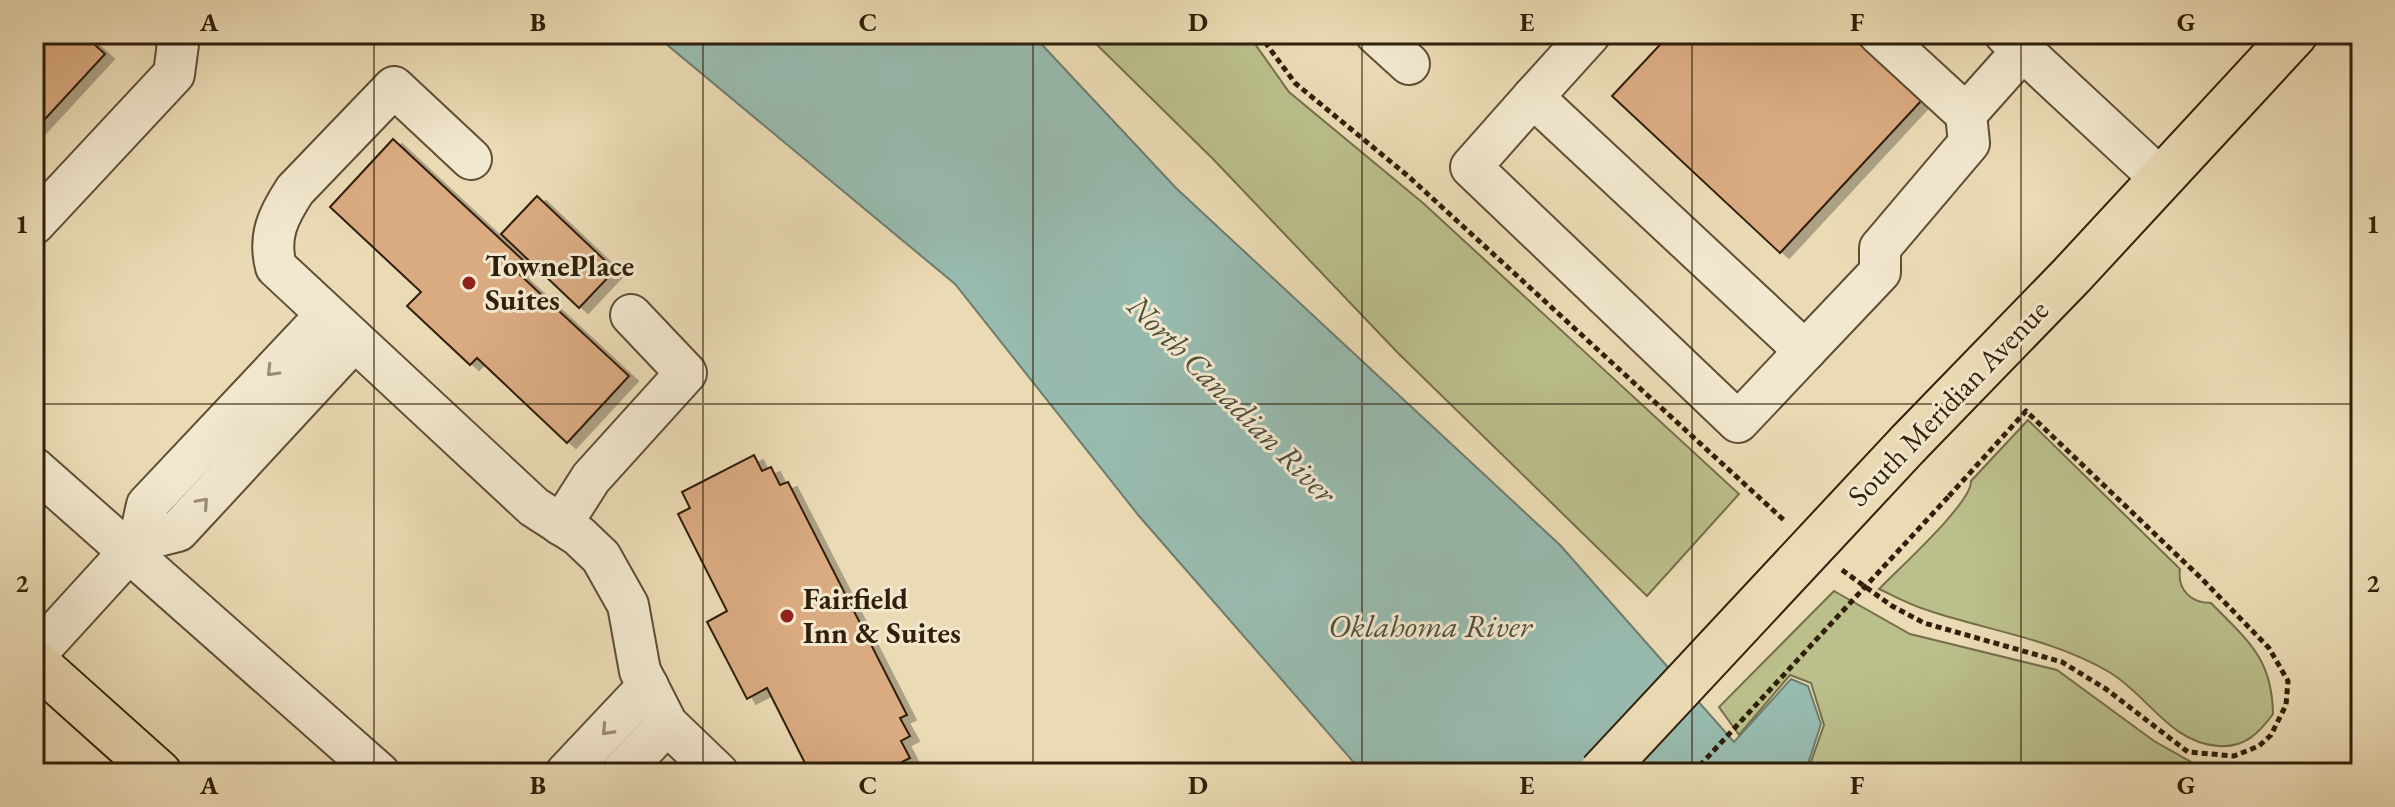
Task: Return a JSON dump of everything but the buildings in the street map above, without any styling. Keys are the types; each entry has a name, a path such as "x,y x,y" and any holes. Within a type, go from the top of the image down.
{"main road":[{"name":"South Meridian Avenue","path":"1601,773 2295,34"},
{"path":"34,659 159,773"}],"street":[{"path":"34,224 174,74 178,44 174,34"},
{"path":"1376,34 1409,64"},
{"path":"1590,34 1471,167 1738,422 1880,272 1880,248 1969,143 1966,114 2014,42 2161,179"},
{"path":"1879,34 1966,114"},
{"path":"471,159 394,87 295,190 274,228 272,250 276,267 534,507 601,557 628,605 640,671 667,724 718,773"},
{"path":"1533,97 1805,351"},
{"path":"561,525 591,478 686,373 631,315"},
{"path":"34,659 134,547 147,505 222,423 340,328"},
{"path":"134,547 178,531 251,450 340,328"},
{"path":"222,423 251,450"},
{"path":"34,468 134,547 379,773"},
{"path":"566,773 648,686"},
{"path":"621,773 667,724"}],"path":[{"path":"1693,773 2026,411"}],"green space":[{"path":"1086,34 1248,34 1289,92 1423,203 1739,494 1647,596 1398,353 1213,159"},
{"path":"2028,420 2180,569 2181,583 2187,594 2197,601 2211,603 2256,652 2268,678 2273,714 2250,738 2228,746 2201,743 2172,727 2123,682 2088,661 2044,643 1923,609 1879,589 1947,520 1968,491 1971,481"},
{"path":"1834,591 1910,634 2057,670 2154,741 2200,767 2268,765 2276,773 1807,773 1824,725 1811,683 1790,675 1739,735 1719,707"}],"water":[{"name":"Oklahoma River","path":"654,34 1032,34 1176,188 1560,545 1734,742 1791,679 1808,686 1821,724 1805,773 1363,773 1139,516 955,284"}],"place":[{"name":"TownePlace Suites","path":"469,283"},
{"name":"Fairfield Inn & Suites","path":"787,616"}],"water label":[{"name":"North Canadian River","path":"1232,399"}]}
